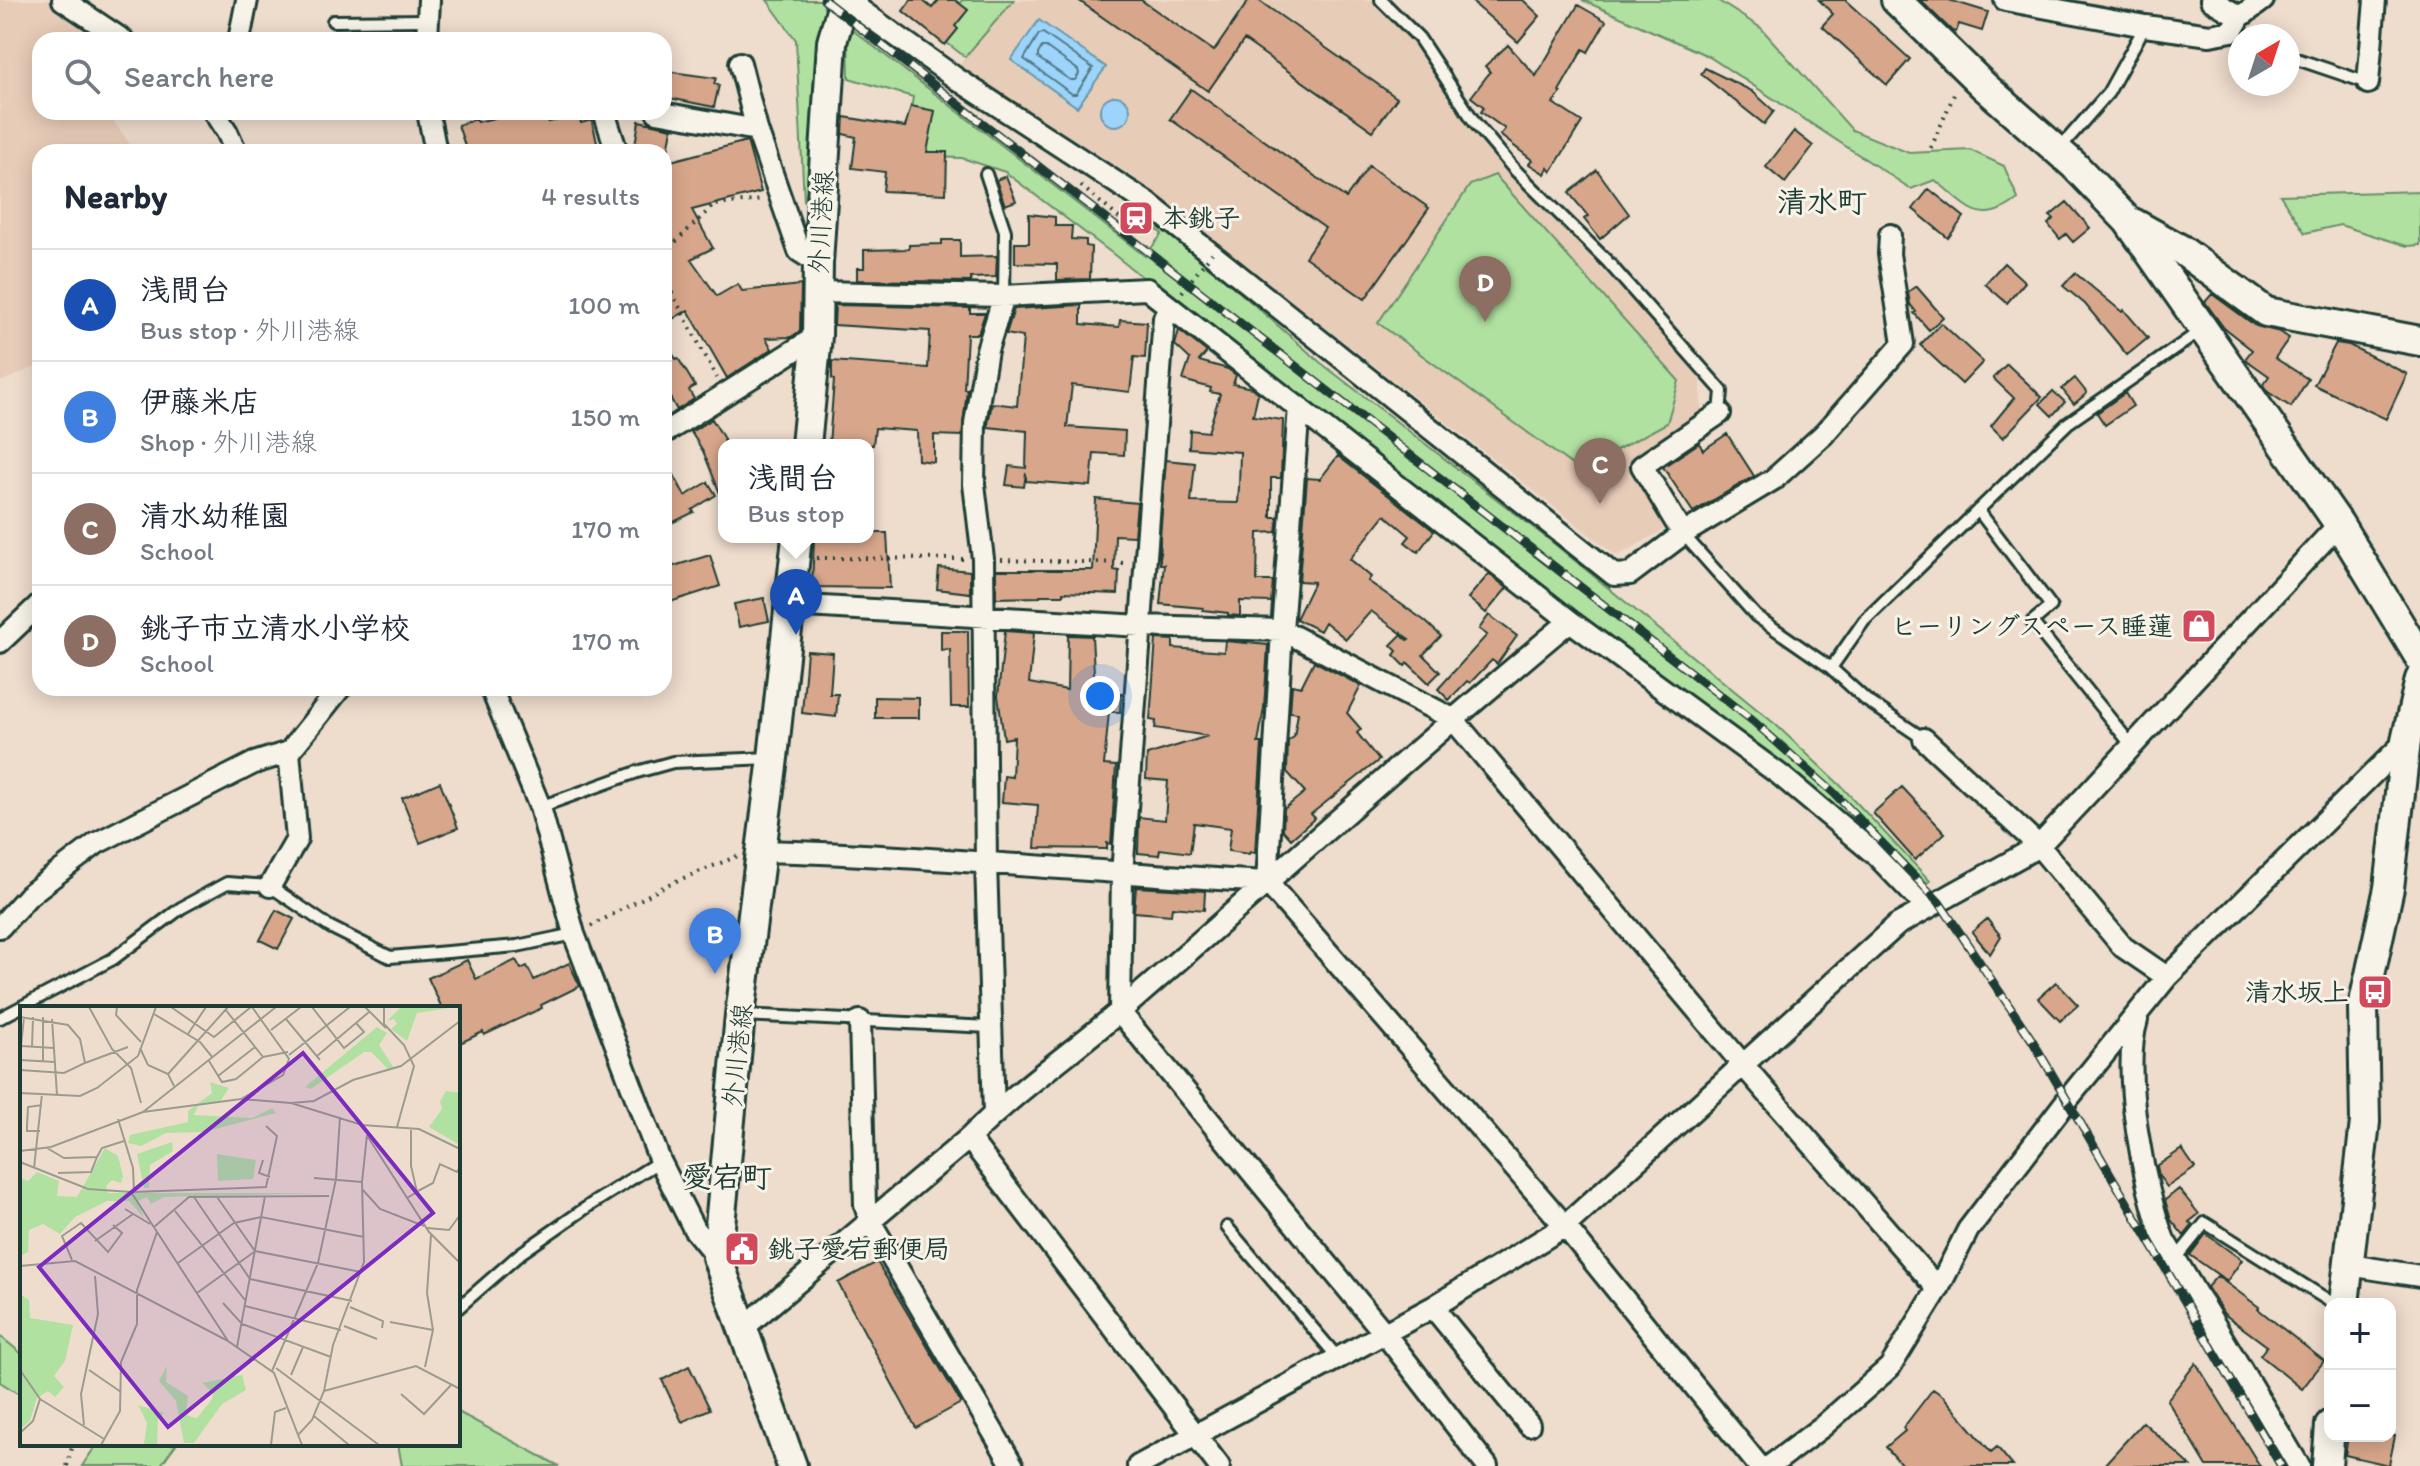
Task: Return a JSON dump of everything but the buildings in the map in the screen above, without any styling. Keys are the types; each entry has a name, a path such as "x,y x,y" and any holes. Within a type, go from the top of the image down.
{"street":[{"path":"63,0 111,32"},
{"path":"241,32 247,0"},
{"path":"847,0 957,79 1149,204 1614,575 1630,574 1683,534 1774,479 1824,434 1903,344 1889,254 1890,235"},
{"name":"外川港線","path":"807,439 817,336 818,263 832,42 847,0"},
{"path":"1896,0 2128,221 2339,524 2420,658"},
{"path":"2005,0 2210,35 2228,30"},
{"path":"2211,0 2234,24"},
{"path":"2242,24 2263,0"},
{"path":"2368,83 2375,0"},
{"path":"740,63 757,130 799,251 818,263"},
{"path":"672,115 757,130"},
{"path":"220,120 232,144"},
{"path":"430,120 434,144"},
{"path":"607,120 614,144"},
{"path":"2128,221 2180,249 2266,312 2420,341"},
{"path":"819,292 1004,296 1147,289 1176,300 1299,407 1570,621 1823,809 1876,855 1927,908"},
{"path":"994,1113 986,863 983,559 974,484 975,423 987,350 1004,296"},
{"path":"1176,300 1164,318 1122,874 1120,1012 1385,1334 1487,1466"},
{"path":"672,428 817,336"},
{"path":"1299,407 1267,882 1565,1226 1759,1466"},
{"path":"1683,534 1642,466 1720,413"},
{"path":"1138,1466 1385,1334 1565,1226 1897,925 2039,846 2339,524"},
{"name":"外川港線","path":"792,1466 717,1257 740,1015 796,543"},
{"path":"790,605 982,618 1282,630 1453,719 1744,1066 1938,1289"},
{"path":"0,642 32,612"},
{"path":"742,1329 969,1138 994,1113 1120,1012 1453,719 1570,621"},
{"path":"2345,1298 2365,1122 2363,1007 2389,888 2406,741 2420,679"},
{"path":"0,927 29,895 97,843 254,763 289,752 334,696"},
{"path":"494,696 540,807 574,934 660,1161 694,1229 717,1257"},
{"path":"1924,739 2039,846 2123,947 2167,977"},
{"path":"1770,1466 1823,1426 1890,1367 1938,1289 1968,1230 2067,1100 2167,977 2406,741"},
{"path":"270,886 297,839 289,752"},
{"path":"761,851 881,854 1122,874 1267,882"},
{"path":"2139,1013 2130,1041 2144,1179 2151,1207 2175,1260 2299,1466"},
{"path":"860,1021 865,1205 870,1221 1013,1466"},
{"path":"969,1138 1219,1466"},
{"path":"2349,1265 2420,1276"},
{"path":"1433,1307 1529,1425"},
{"path":"2327,1466 2329,1442"}],"lane":[{"path":"1381,0 1419,38 1475,123 1494,146 1607,261 1722,391 1720,413"},
{"path":"333,21 427,20"},
{"path":"2057,151 2108,93 2145,26"},
{"path":"2300,60 2368,83"},
{"path":"986,174 1005,231 1004,296"},
{"path":"1831,668 1864,621 2068,423 2202,330"},
{"path":"1978,510 2051,606 2032,622 2133,747"},
{"path":"1683,534 1756,616 1831,668 1866,700 1924,739"},
{"path":"540,807 673,762 773,758"},
{"path":"23,1006 113,959 181,908 227,883 270,886 330,927 390,957 517,946 574,934"},
{"path":"0,1018 20,1008"},
{"path":"740,1015 990,1027"},
{"path":"460,1306 521,1253 660,1161"},
{"path":"2175,1260 2205,1223 2325,1298"},
{"path":"1227,1227 1338,1358"}],"path":[{"path":"1931,148 1959,85"},
{"path":"672,245 714,205 781,198"},
{"path":"1176,300 1212,253"},
{"path":"672,293 726,394"},
{"path":"574,934 669,884 745,853 761,851"},
{"path":"67,1466 72,1446"}],"shaded area":[{"path":"0,0 63,0 103,32 32,32 32,120 113,120 130,144 32,144 32,368 0,382"},
{"path":"1006,0 1373,0 1415,44 1470,128 1604,267 1701,377 1701,413 1626,463 1667,528 1617,556 1135,178 959,66"}],"green space":[{"path":"767,0 823,0 824,8 1145,256 1162,234 1135,212 1137,210 1175,236 1321,363 1552,542 1775,724 1840,785 1930,881 1928,883 1459,526 1005,172 962,158 904,156 913,97 849,78 848,36 823,34 817,190 804,201 796,40"},
{"path":"962,0 1014,0 965,57 938,36"},
{"path":"1582,0 1717,0 1761,28 1852,130 1909,153 1970,150 2004,166 2018,199 2005,208 1983,213 1965,205 1935,180 1911,189 1708,56"},
{"path":"1495,175 1679,381 1667,423 1579,470 1378,323 1470,185"},
{"path":"2420,191 2420,245 2407,246 2340,225 2305,233 2280,195"},
{"path":"0,1336 20,1352 20,1395 0,1382"},
{"path":"460,1413 559,1466 402,1466 398,1446 460,1446"},
{"path":"96,1446 175,1446 160,1466 82,1466"}],"water":[{"path":"1039,20 1106,67 1077,107 1011,60"},
{"path":"1115,96 1121,97 1129,105 1129,117 1121,125 1115,126 1109,125 1101,117 1100,111 1101,105 1109,97"}],"railway":[{"path":"824,0 1753,721 1834,793 1939,902 2032,1040 2281,1466"}],"place":[{"name":"本銚子","path":"1136,218"},
{"name":"銚子市立清水小学校","path":"1485,322"},
{"name":"清水幼稚園","path":"1600,504"},
{"name":"ヒーリングスペース睡蓮","path":"2199,626"},
{"name":"浅間台","path":"796,635"},
{"name":"伊藤米店","path":"715,974"},
{"name":"清水坂上","path":"2375,992"},
{"name":"銚子愛宕郵便局","path":"742,1249"}],"district":[{"name":"清水町","path":"1822,202"},
{"name":"愛宕町","path":"727,1177"}]}
